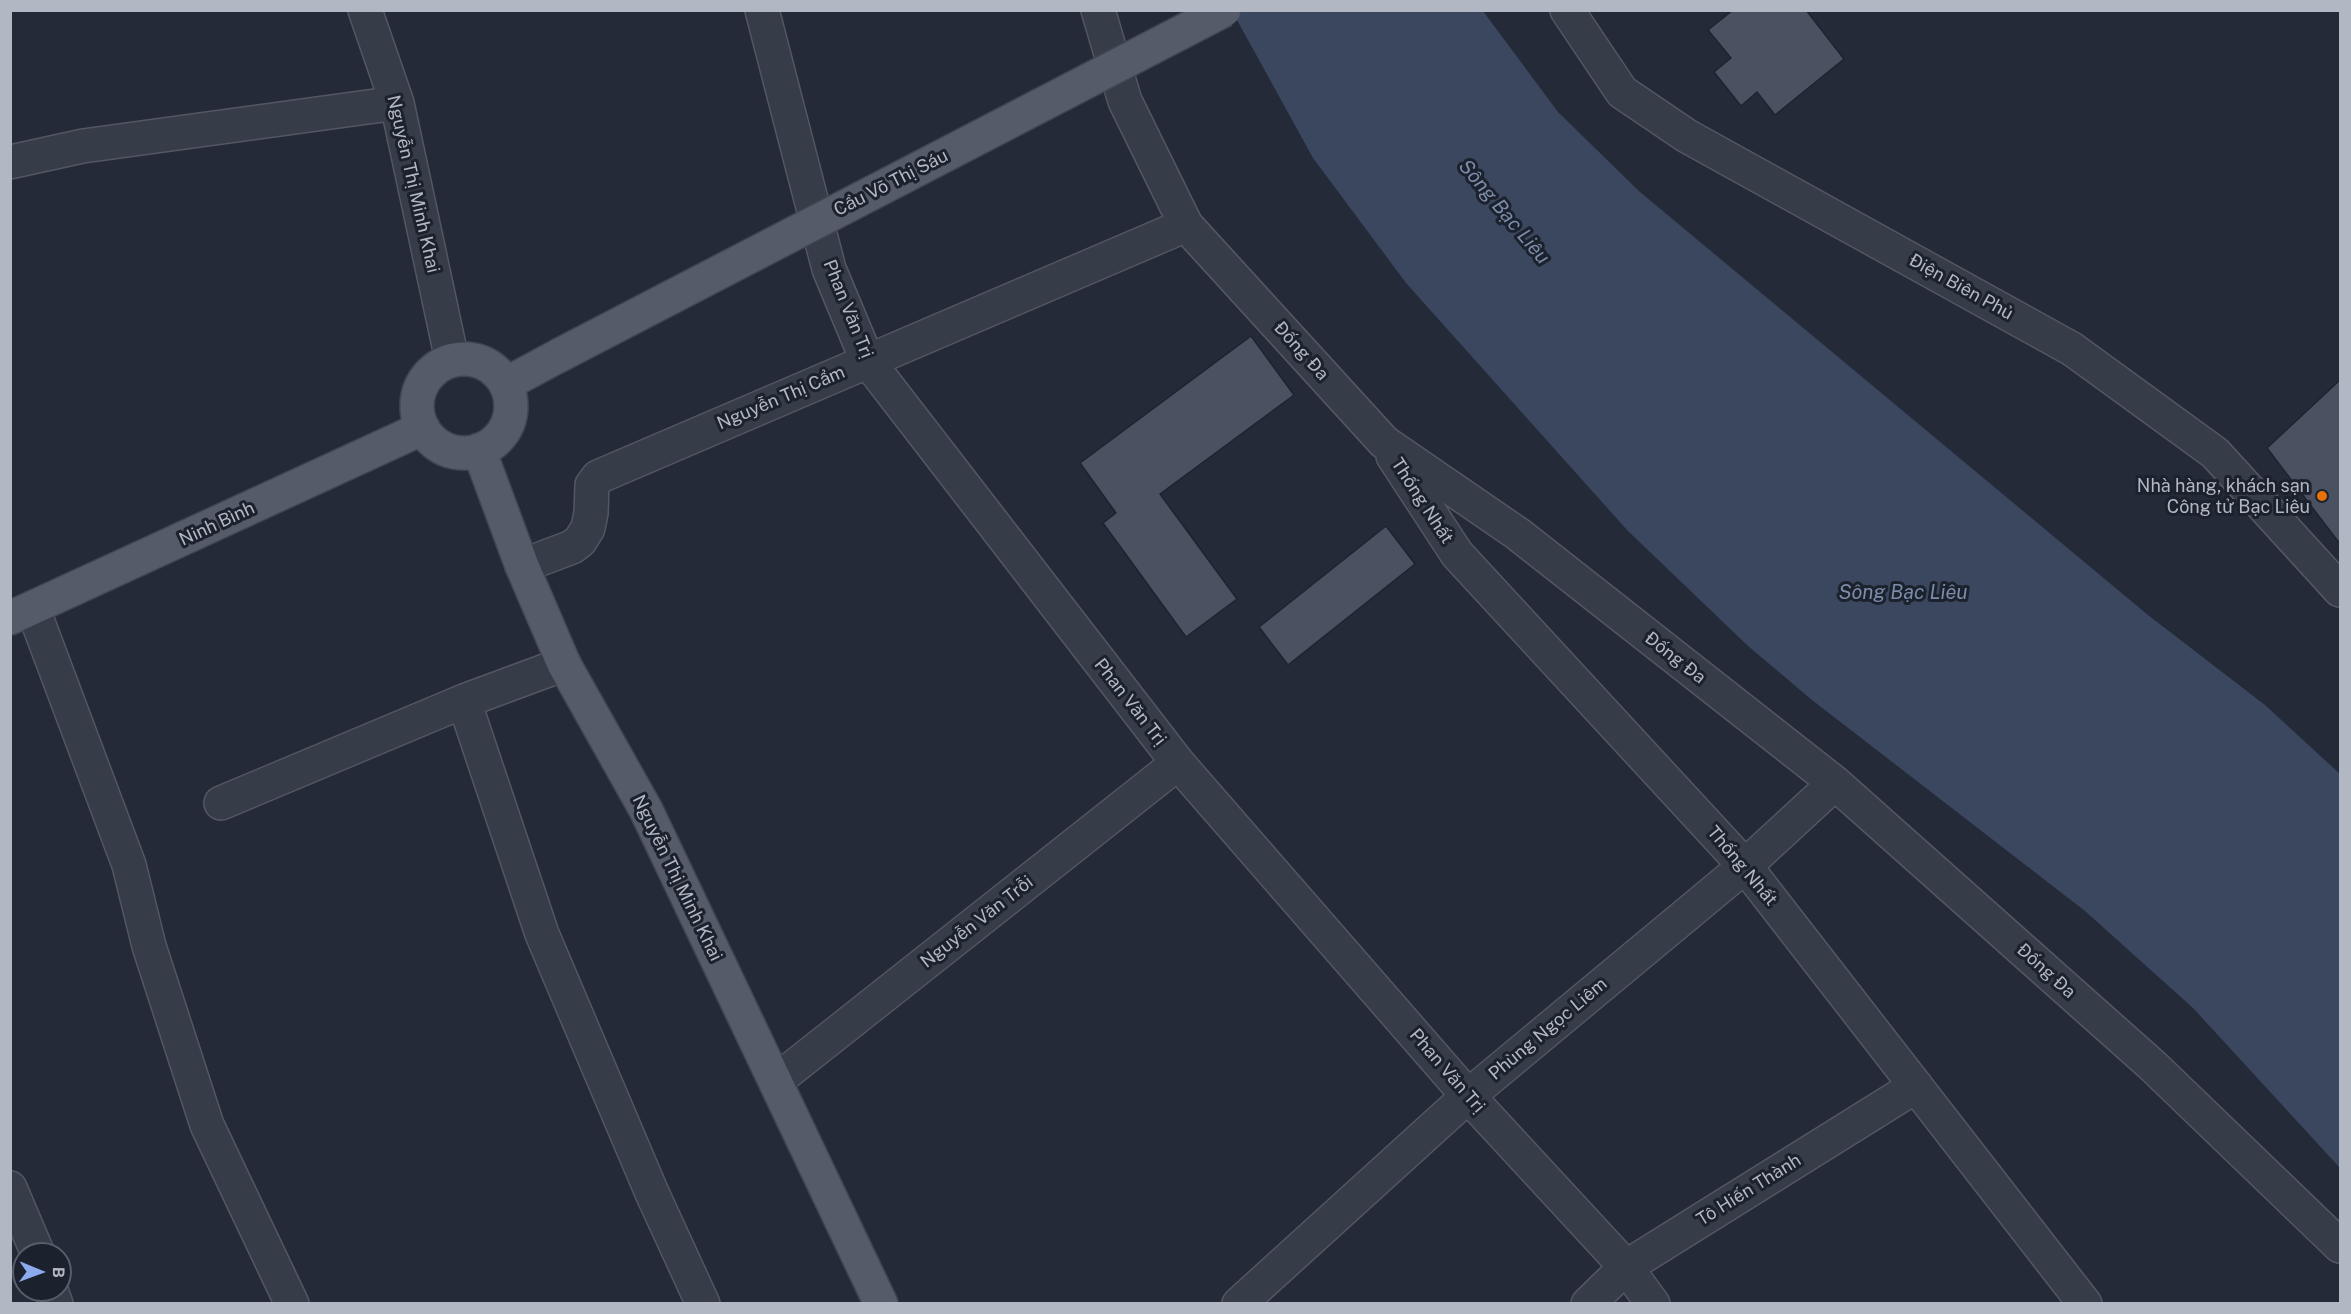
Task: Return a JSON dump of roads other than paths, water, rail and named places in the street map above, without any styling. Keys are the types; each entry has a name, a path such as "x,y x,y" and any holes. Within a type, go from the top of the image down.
{"main road":[{"name":"Cầu Võ Thị Sáu","path":"506,384 1224,10"},
{"path":"470,359 485,363 497,372 506,384 510,399 510,416 503,431 493,443 478,450 462,453 446,450 432,441 423,428 418,414 417,399 421,385 430,373 452,360 470,359"},
{"name":"Ninh Bình","path":"22,613 423,428"},
{"name":"Nguyễn Thị Minh Khai","path":"478,450 522,566 564,664 646,810 881,1304"}],"street":[{"name":"Nguyễn Thị Minh Khai","path":"365,10 397,103 452,360"},
{"name":"Phan Văn Trị","path":"762,10 829,269 867,360 1178,763 1468,1096 1626,1267 1653,1304"},
{"name":"Đống Đa","path":"1098,10 1125,101 1186,225 1384,442 1518,534 1835,783 2153,1066 2340,1246"},
{"name":"Điện Biên Phủ","path":"1567,10 1622,92 1687,136 2072,349 2215,453 2330,576 2340,590"},
{"path":"10,162 82,146 397,103"},
{"name":"Nguyễn Thị Cẩm","path":"522,566 580,542 588,528 592,485 598,477 1186,225"},
{"name":"Thống Nhất","path":"1384,442 1457,554 1745,866 2085,1304"},
{"path":"22,613 129,865 149,946 207,1125 291,1304"},
{"path":"221,803 464,701 564,664"},
{"path":"464,701 542,934 652,1193 704,1304"},
{"name":"Nguyễn Văn Trỗi","path":"776,1081 1178,763"},
{"name":"Phùng Ngọc Liêm","path":"1239,1304 1468,1096 1745,866 1835,783"},
{"name":"Tô Hiến Thành","path":"1588,1304 1626,1267 1916,1086"},
{"path":"10,1188 33,1242"}],"water":[{"name":"Sông Bạc Liêu","path":"1232,11 1483,11 1558,112 1640,192 2148,615 2265,705 2340,774 2340,1168 2193,1008 2085,911 1812,700 1748,646 1627,530 1406,283 1313,158"}],"place":[{"name":"Nhà hàng, khách sạn Công tử Bạc Liêu","path":"2322,496"}]}
